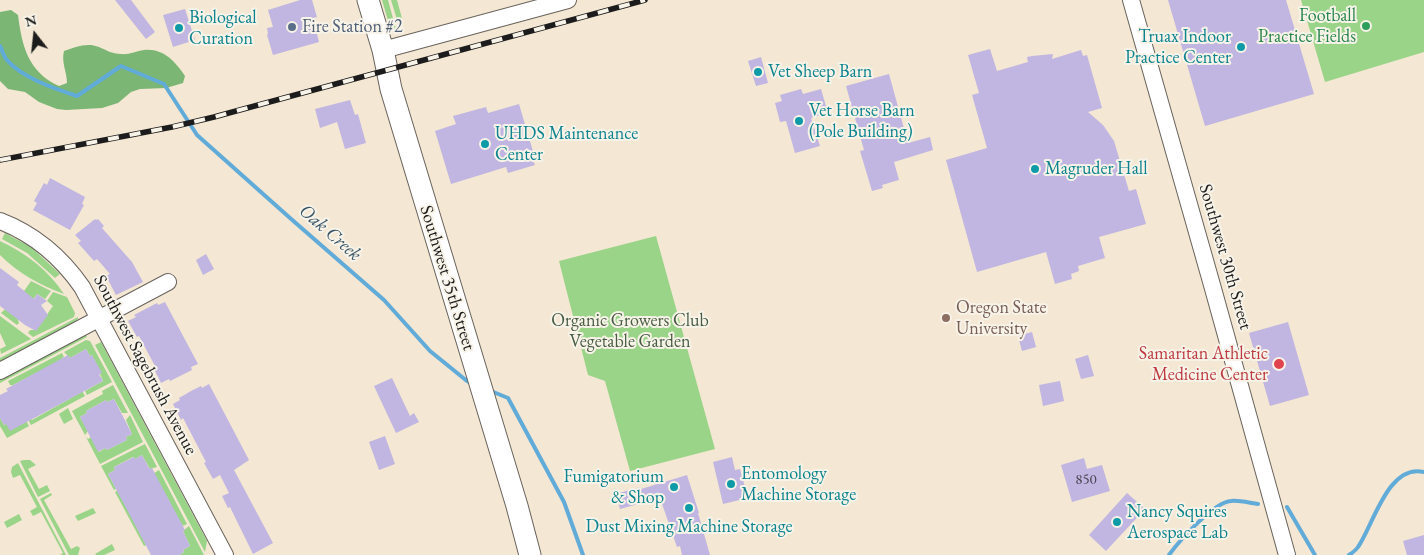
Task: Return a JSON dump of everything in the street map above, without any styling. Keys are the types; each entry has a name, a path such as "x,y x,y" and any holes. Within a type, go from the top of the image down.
{"main road":[{"name":"Southwest 35th Street","path":"368,0 383,50 391,89 517,506 530,555"}],"street":[{"path":"383,50 568,0"},
{"name":"Southwest 30th Street","path":"1131,0 1287,555"},
{"name":"Southwest Sagebrush Avenue","path":"0,221 24,232 57,257 82,287 225,555"},
{"path":"0,371 168,282"}],"green space":[{"path":"382,0 388,0 396,29 391,31"},
{"path":"391,0 397,0 403,22 398,23"},
{"name":"Football Practice Fields","path":"1301,0 1424,0 1424,52 1325,82"},
{"path":"11,10 18,15 22,37 33,66 59,86 67,83 63,59 64,51 86,45 118,54 144,50 163,53 177,65 185,76 183,83 166,88 140,89 131,92 118,103 102,108 66,110 57,109 39,102 25,92 8,89 0,81 0,12"},
{"path":"5,233 31,247 60,274 55,278 27,253 2,239"},
{"name":"Organic Growers Club Vegetable Garden","path":"656,236 715,449 630,471 605,381 588,375 559,261"},
{"path":"0,241 36,263 51,277 64,294 46,287 14,267 0,255"},
{"path":"31,281 51,291 45,299 37,294 18,320 19,323 17,325 1,313 24,291"},
{"path":"53,292 67,297 75,313 74,317 33,337 28,333 30,330 36,330 53,306 47,301"},
{"path":"0,316 31,339 1,354 0,349 6,346 0,333"},
{"path":"78,317 74,322 0,362 0,358"},
{"path":"86,335 87,337 0,383 0,379"},
{"path":"86,340 90,341 112,382 87,395 85,391 103,381 92,355 90,356 86,349 70,358 64,352"},
{"path":"101,342 207,541 205,552 95,345"},
{"path":"62,353 65,363 36,373 13,385 14,389 10,385 8,381"},
{"path":"79,385 85,396 31,425 25,414 32,420 80,393"},
{"path":"113,385 128,413 122,413 114,399 107,402 106,400 86,411 87,413 80,417 88,431 85,435 72,411 103,394 102,391"},
{"path":"68,408 73,419 64,424 59,414"},
{"path":"23,415 29,426 7,438 0,426 0,418 4,425"},
{"path":"130,415 143,442 100,464 86,437 88,439 91,437 99,452 127,440 126,437 132,434 126,420"},
{"path":"145,444 157,467 150,469 142,455 135,459 133,457 114,467 115,470 108,474 116,489 114,490 101,466"},
{"path":"30,460 36,465 28,469 39,489 47,485 50,491 38,497 20,461"},
{"path":"18,463 66,555 60,555 63,553 41,512 33,516 30,511 37,507 20,475 13,478 11,472 12,467"},
{"path":"159,470 187,524 183,526 182,524 178,526 181,523 151,475"},
{"path":"124,487 133,520 145,543 153,541 144,546 115,492"},
{"path":"51,493 52,495 44,500 71,549 77,546 80,548 78,555 69,555 40,499"},
{"path":"93,508 96,513 78,521 75,516"},
{"path":"19,514 22,520 7,528 4,522"},
{"path":"189,526 204,555 179,555 190,546 183,531"},
{"path":"112,544 115,550 104,555 95,554"}],"building":[{"path":"115,0 131,0 155,32 146,39"},
{"name":"Fire Station #2","path":"300,0 312,0 317,17 313,18 319,42 273,55 267,35 267,28 273,27 268,10"},
{"name":"Truax Indoor Practice Center","path":"1168,0 1286,0 1314,94 1205,126"},
{"name":"Biological Curation","path":"185,9 195,40 173,47 163,15"},
{"name":"Magruder Hall","path":"990,49 997,71 1028,62 1027,57 1032,56 1053,54 1052,59 1081,50 1083,56 1087,55 1102,108 1088,112 1103,125 1114,141 1129,191 1136,189 1146,224 1099,237 1105,258 1078,266 1079,271 1071,274 1072,279 1055,284 1046,252 977,272 946,160 987,148 972,95 979,93 968,55"},
{"name":"Vet Sheep Barn","path":"761,57 768,83 756,86 748,61"},
{"path":"889,74 908,143 930,137 933,150 894,162 899,180 882,185 883,188 872,191 860,151 864,150 846,86"},
{"name":"Vet Horse Barn (Pole Building)","path":"801,89 803,94 821,89 828,113 811,118 820,146 795,153 786,121 780,122 775,103 782,101 780,95"},
{"path":"350,100 355,115 358,114 366,143 345,149 337,122 320,128 315,109"},
{"name":"UHDS Maintenance Center","path":"519,104 535,158 532,158 535,165 508,173 506,167 451,184 435,131 456,124 453,116 486,107 488,113"},
{"path":"50,178 85,197 82,204 84,205 70,230 33,210 37,203 34,201 44,183 47,185"},
{"path":"95,219 98,219 104,226 102,228 132,262 143,282 116,295 106,276 110,274 97,259 94,261 78,243 81,241 75,235"},
{"path":"206,254 214,269 203,275 196,260"},
{"path":"0,268 19,282 17,285 34,299 37,294 47,301 41,305 48,315 36,331 0,306"},
{"path":"165,302 198,364 191,367 192,370 170,381 169,379 161,383 153,367 155,366 139,336 137,337 128,321 136,317 134,315 157,303 158,305"},
{"name":"Samaritan Athletic Medicine Center","path":"1288,322 1309,395 1270,406 1249,333"},
{"path":"1032,332 1036,347 1022,351 1018,336"},
{"path":"86,349 90,356 92,355 102,373 99,374 103,381 10,431 6,424 4,425 0,418 0,395 8,391 6,389 68,355 70,358"},
{"path":"1088,355 1094,376 1081,379 1075,359"},
{"path":"392,378 410,416 414,413 419,422 396,433 374,386"},
{"path":"1060,381 1064,401 1043,406 1039,385"},
{"path":"209,384 249,460 234,470 273,543 253,554 230,507 228,508 222,496 229,493 220,475 213,479 183,418 181,420 173,404 191,391"},
{"path":"114,399 132,434 126,437 127,440 107,450 105,448 98,452 80,417 87,413 86,411 106,400 107,402"},
{"path":"385,436 395,464 379,470 369,442"},
{"path":"142,455 150,469 152,468 185,530 183,531 190,546 179,555 151,555 108,474 115,470 114,467"},
{"name":"Entomology Machine Storage","path":"732,457 735,470 740,469 748,498 723,504 713,462"},
{"path":"1084,458 1087,469 1102,465 1110,491 1072,502 1061,465"},
{"path":"687,475 710,555 682,555 680,546 677,547 660,498 620,509 616,494 640,487 641,489"},
{"name":"Nancy Squires Aerospace Lab","path":"1127,493 1145,509 1106,551 1089,535"},
{"path":"1424,535 1424,555 1407,555 1403,541"}],"waterway":[{"name":"Oak Creek","path":"0,46 6,59 21,72 40,82 77,96 121,66 164,84 197,135 384,300 430,351 473,384"},
{"name":"Oak Creek","path":"491,391 508,398 564,502 583,555"},
{"name":"Oak Creek","path":"1349,555 1358,547 1391,486 1401,477 1411,472 1424,472"},
{"name":"Oak Creek","path":"1169,555 1197,523 1224,503 1241,501 1258,504"},
{"name":"Oak Creek","path":"1287,507 1315,555"}],"railway":[{"path":"0,160 172,127 214,117 645,0"}],"place":[{"name":"Football Practice Fields","path":"1366,26"},
{"name":"Fire Station #2","path":"292,27"},
{"name":"Biological Curation","path":"179,28"},
{"name":"Truax Indoor Practice Center","path":"1241,47"},
{"name":"Vet Sheep Barn","path":"758,72"},
{"name":"Vet Horse Barn (Pole Building)","path":"799,121"},
{"name":"UHDS Maintenance Center","path":"485,144"},
{"name":"Magruder Hall","path":"1035,169"},
{"name":"Oregon State University","path":"946,318"},
{"name":"Samaritan Athletic Medicine Center","path":"1279,364"},
{"name":"Entomology Machine Storage","path":"731,484"},
{"name":"Fumigatorium & Shop","path":"674,487"},
{"name":"Dust Mixing Machine Storage","path":"689,508"},
{"name":"Nancy Squires Aerospace Lab","path":"1117,522"}]}
